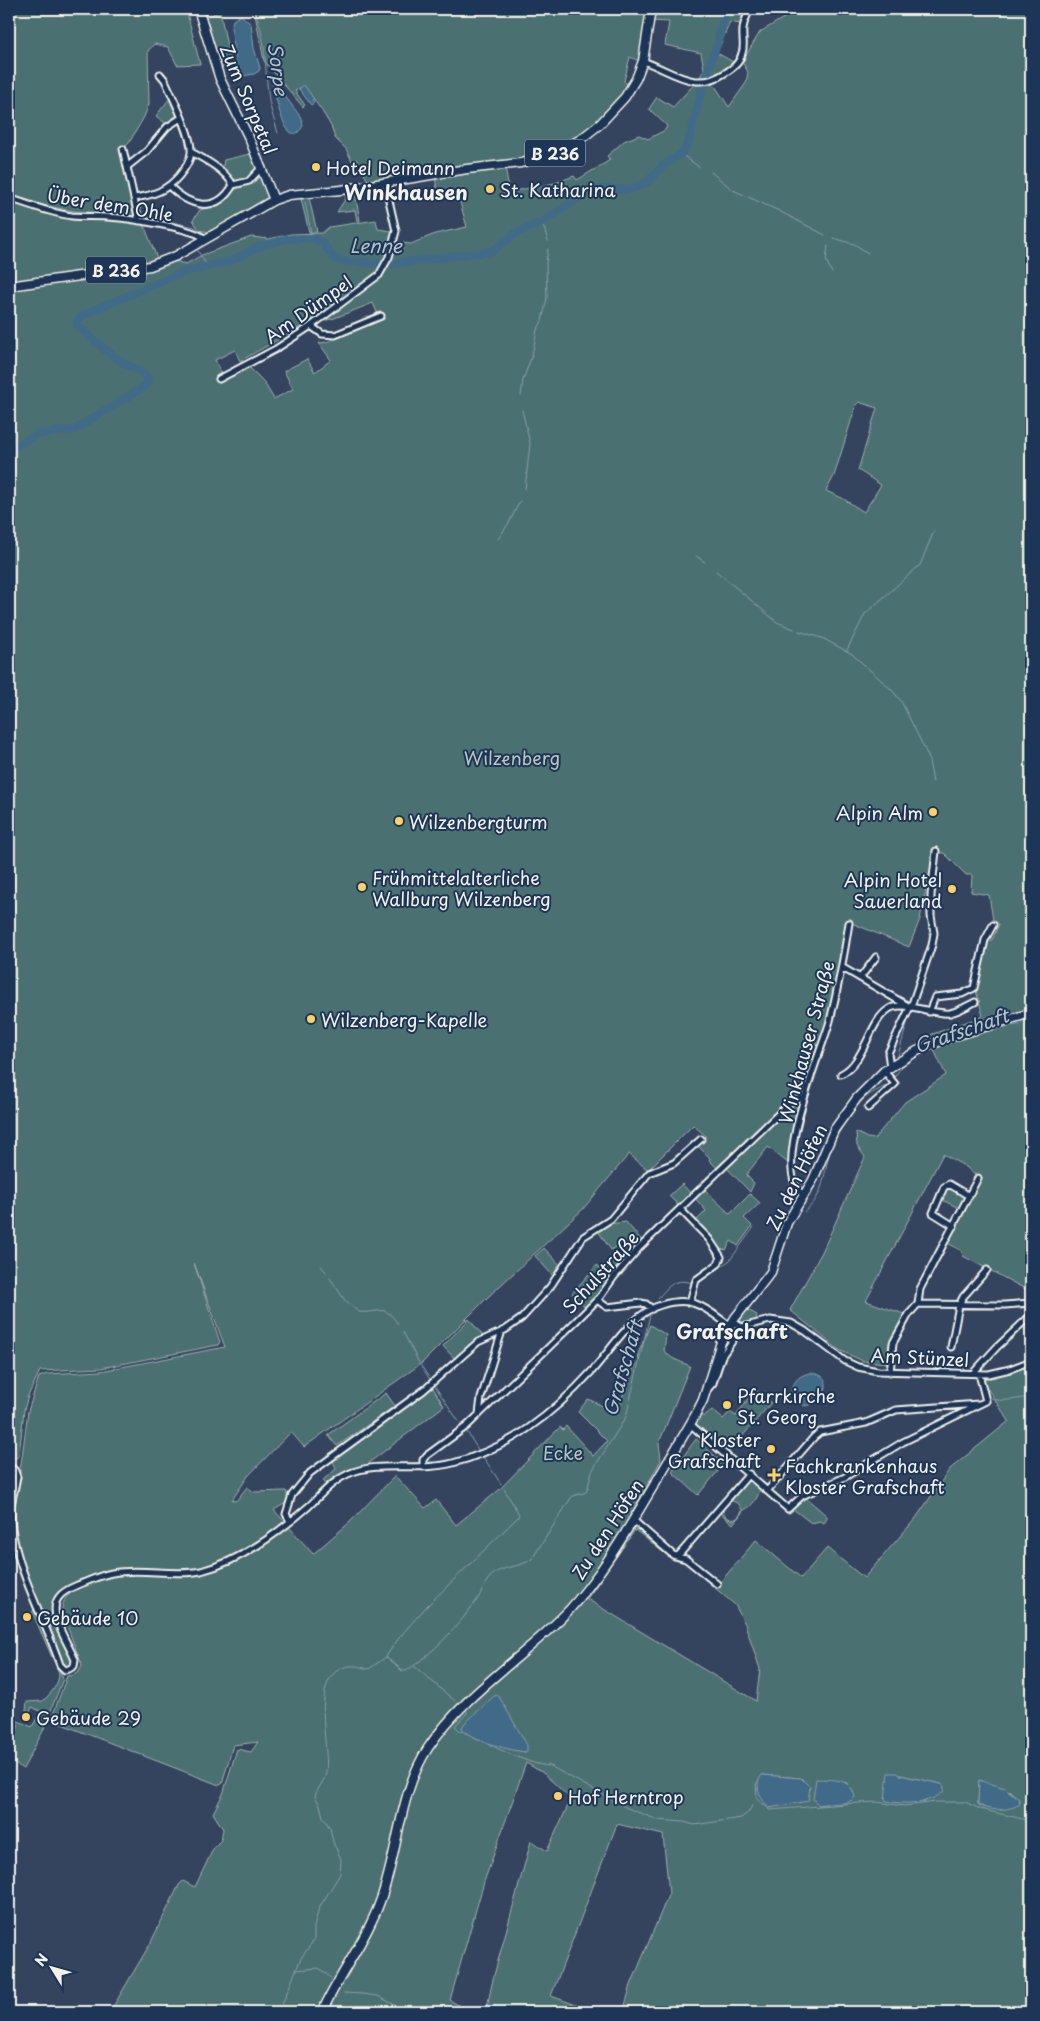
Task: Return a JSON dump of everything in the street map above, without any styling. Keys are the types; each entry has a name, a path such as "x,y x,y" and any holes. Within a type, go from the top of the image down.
{"street":[{"name":"Zum Sorpetal","path":"198,9 224,89 262,167 274,200"},
{"name":"B 236","path":"9,286 145,268 169,260 274,200 304,193 342,190 462,170 521,163 554,154 581,139 610,116 632,86 643,61 651,9"},
{"path":"643,61 688,80 708,82 715,80 737,64 743,51 744,24 750,9"},
{"path":"135,198 154,194 169,186 186,166 191,152 190,138 166,80 160,74"},
{"path":"128,166 147,151 171,123 181,118"},
{"path":"123,149 139,221"},
{"path":"191,152 208,161 229,178 233,185"},
{"path":"233,185 247,183 262,167"},
{"name":"Am Dümpel","path":"219,379 276,349 311,326 372,281 384,269 396,231 385,183"},
{"path":"169,186 183,198 201,205 218,200 233,185"},
{"name":"Über dem Ohle","path":"9,198 52,212 73,216 108,217 139,221 199,234 205,240"},
{"path":"311,326 322,334 335,335 364,321 381,316"},
{"path":"868,1108 895,1084 889,1074 888,1053 910,1008 933,936 931,910 936,851"},
{"name":"Winkhauser Straße","path":"804,1196 794,1184 795,1135 803,1098 824,1040 843,968 849,923"},
{"path":"929,1012 935,998 962,994 974,988 985,940 993,924"},
{"path":"860,978 876,957"},
{"path":"843,968 910,1008"},
{"path":"841,1074 855,1063 878,1022 888,1009 899,1006 929,1012 953,1012 975,1002"},
{"name":"Zu den Höfen","path":"322,2012 376,1911 390,1869 407,1796 424,1756 438,1734 457,1712 550,1629 582,1595 606,1563 690,1424 705,1392 717,1349 731,1324 772,1270 786,1226 813,1180 834,1130 844,1114 861,1093 889,1074 917,1051 945,1039 1031,1013"},
{"name":"Schulstraße","path":"423,1467 423,1460 426,1456 461,1431 479,1415 597,1300 639,1248 790,1103 797,1098 803,1098"},
{"path":"290,1521 286,1514 291,1497 305,1478 318,1466 430,1385 478,1342 502,1331 522,1318 541,1298 583,1237 611,1219 651,1172 674,1163 701,1139"},
{"path":"890,1372 893,1343 909,1314 918,1304 920,1288 978,1178"},
{"path":"954,1226 933,1213 944,1187 949,1184 969,1196"},
{"path":"680,1209 709,1239 721,1257 718,1264 695,1283 690,1302"},
{"path":"951,1347 959,1305 968,1290 988,1270"},
{"path":"597,1300 607,1307 641,1303 646,1304 652,1309"},
{"path":"10,1509 12,1538 30,1590 60,1665 67,1670 74,1666 75,1660 55,1612 56,1601 64,1592 113,1573 180,1573 200,1571 232,1561 290,1521 336,1481 350,1473 363,1469 442,1465 464,1460 491,1450 517,1437 542,1419 577,1387 628,1328 652,1309 665,1304 690,1302 699,1304 731,1324 742,1327 722,1356 713,1383 705,1392"},
{"path":"918,1304 1005,1306 1031,1303"},
{"path":"690,1424 749,1474 785,1508 789,1509 802,1496 845,1477 903,1442 986,1400 976,1374 996,1348 1031,1315"},
{"name":"Am Stünzel","path":"742,1327 770,1320 791,1323 805,1330 836,1355 868,1370 996,1373 1031,1361"},
{"path":"479,1415 481,1398 502,1331"},
{"path":"767,1491 814,1436 820,1432 866,1422 896,1410 981,1403"},
{"path":"9,1465 15,1470 17,1477 9,1515"},
{"path":"678,1556 749,1474"},
{"path":"633,1520 672,1554 686,1559 717,1584"}],"green space":[{"path":"9,9 186,9 200,64 177,65 168,47 154,44 148,51 149,104 129,143 122,150 137,223 144,225 160,266 174,261 186,264 202,255 251,237 269,239 291,234 322,233 329,227 376,220 378,229 392,231 395,242 411,244 435,234 467,227 457,192 438,196 434,170 368,181 356,159 352,161 346,149 335,138 331,126 304,86 295,91 305,105 303,107 264,61 254,9 748,9 740,24 730,22 717,53 735,63 704,84 713,83 729,107 746,83 748,72 742,62 760,32 799,9 1031,9 1031,1292 963,1256 962,1251 944,1241 961,1209 940,1199 945,1188 949,1186 965,1197 977,1177 966,1167 943,1154 866,1301 904,1314 889,1346 887,1363 863,1361 839,1350 790,1310 822,1252 865,1157 857,1146 856,1132 867,1138 874,1139 905,1102 946,1075 927,1036 983,1016 976,991 986,943 992,940 999,924 993,920 989,895 971,892 972,875 966,875 944,853 935,853 931,879 928,879 920,919 909,947 847,921 840,968 825,1026 799,1098 792,1134 789,1164 768,1147 746,1175 754,1183 750,1192 724,1165 719,1170 709,1160 710,1158 697,1145 706,1136 693,1125 648,1170 629,1154 583,1209 489,1296 422,1363 304,1447 291,1432 248,1476 232,1500 236,1501 247,1487 254,1492 286,1491 289,1501 274,1510 313,1554 349,1523 395,1476 425,1508 436,1500 456,1525 499,1490 560,1427 563,1430 566,1426 593,1456 607,1441 578,1412 588,1399 617,1413 630,1373 639,1361 638,1354 650,1325 666,1335 664,1351 672,1358 690,1366 659,1443 661,1460 627,1521 673,1558 686,1561 717,1586 756,1540 801,1578 827,1548 864,1578 916,1518 950,1469 1009,1421 981,1379 1031,1364 1031,2012 623,2012 631,1985 669,1893 663,1835 617,1824 551,1996 590,2010 589,2012 486,2012 493,1979 531,1841 547,1851 571,1799 543,1773 526,1763 484,1882 450,2000 469,2012 110,2012 150,1944 179,1885 183,1881 195,1887 214,1847 221,1840 223,1829 213,1813 223,1794 237,1749 251,1752 258,1742 233,1745 222,1784 219,1785 51,1720 67,1676 77,1673 82,1665 62,1613 62,1607 69,1595 87,1583 66,1588 57,1595 54,1603 56,1621 72,1663 59,1669 63,1679 43,1731 23,1769 9,1760 9,1730 15,1733 19,1725 15,1722 16,1720 32,1727 42,1712 32,1707 30,1712 26,1710 27,1702 43,1701 56,1685 59,1673 32,1612 34,1610 16,1557 33,1592 11,1521 9,1520 9,1468 20,1472 28,1411 39,1377 47,1374 101,1371 225,1347 194,1263 220,1342 218,1345 101,1368 40,1371 28,1396 24,1410 19,1456 9,1462","holes":["645,12 653,15 651,21 669,22 665,45 701,53 704,69 699,79 673,107 657,97 649,109 667,126 665,130 648,139 639,135 624,141 607,156 610,160 577,180 574,176 555,183 509,192 506,172 510,163 563,145 591,127 617,102 629,86 624,81 630,57 639,61 645,28","373,303 379,317 327,342 319,343 331,360 315,372 307,359 284,371 293,389 274,399 263,381 247,365 224,379 215,360 235,350 240,361 306,324 332,319","859,402 877,408 858,470 881,485 864,512 842,498 826,491 834,476 856,405","635,1530 673,1560 686,1563 735,1605 745,1624 760,1669 756,1701 587,1599","472,1718 525,1752 513,1749 464,1724","762,1775 801,1778 810,1787 800,1801 769,1808 758,1789","900,1775 941,1784 925,1802 887,1801","979,1780 1010,1791 1019,1799 1002,1810 982,1807 978,1804","844,1782 847,1783 849,1789 837,1802 819,1805"]},
{"path":"220,12 231,65 221,68 206,16"},
{"path":"170,98 177,115 166,124 156,116"},
{"path":"250,154 257,169 249,179 240,183 222,170 224,160"},
{"path":"261,174 268,197 209,232 199,230 193,220 200,210 219,205 236,189 253,184"},
{"path":"355,193 360,221 357,221 355,210 337,212 346,198 345,195"},
{"path":"309,198 317,232 309,232 301,199"},
{"path":"682,1184 693,1196 680,1207 669,1196"},
{"path":"704,1189 730,1214 750,1194 760,1203 744,1218 752,1226 738,1246 731,1241 726,1250 719,1249 695,1222 706,1211 695,1198"},
{"path":"626,1222 643,1242 629,1257 618,1245 611,1250 598,1231 608,1224"},
{"path":"544,1248 562,1267 555,1278 535,1256"},
{"path":"611,1259 619,1268 611,1278 602,1268"},
{"path":"597,1265 609,1280 586,1308 572,1293"},
{"path":"746,1309 757,1315 756,1320 746,1323 741,1321 741,1317"},
{"path":"469,1319 483,1336 455,1359 443,1346"},
{"path":"433,1388 444,1406 370,1462 370,1466 346,1471 326,1485 323,1480 336,1469 333,1461"},
{"path":"755,1389 771,1403 728,1453 695,1425 700,1416 704,1416 712,1410 723,1419 730,1412 736,1416"},
{"path":"386,1393 395,1406 337,1446 328,1435"},
{"path":"696,1439 724,1464 698,1495 672,1472"},
{"path":"749,1478 761,1488 755,1501 740,1516 742,1510 739,1504 733,1501 726,1503"},
{"path":"805,1497 827,1516 824,1523 820,1521 811,1523 793,1509"},
{"path":"724,1506 723,1511 726,1517 733,1520 738,1517 733,1524 719,1512"}],"water":[{"path":"241,15 251,24 254,48 260,68 254,74 243,76 238,73 231,27 233,20"},
{"path":"271,77 302,119 303,126 297,133 291,132 281,116"},
{"path":"304,85 314,99 312,100 314,103 311,105 299,89"},
{"path":"810,1373 818,1374 823,1378 826,1382 826,1388 824,1394 819,1399 805,1406 797,1401 791,1391 798,1379"},
{"path":"498,1695 527,1745 527,1752 512,1750 483,1741 467,1733 462,1728 494,1696"},
{"path":"888,1773 897,1773 941,1784 944,1786 944,1791 925,1801 902,1803 887,1801 885,1800"},
{"path":"762,1775 801,1778 810,1787 808,1801 769,1808 763,1801 758,1788 759,1779"},
{"path":"816,1779 845,1783 853,1791 855,1797 849,1802 819,1805 813,1799"},
{"path":"979,1780 1005,1788 1019,1799 1020,1804 999,1810 983,1807 978,1804"}],"waterway":[{"name":"Sorpe","path":"254,9 263,40 269,97 278,133"},
{"name":"Lenne","path":"9,449 38,434 74,430 145,386 148,381 145,375 106,351 78,326 77,322 81,317 96,309 184,272 231,261 258,247 286,239 312,238 322,242 334,258 340,261 391,264 492,251 515,234 542,222 593,189 631,189 646,183 664,165 681,154 688,144 705,77 717,45 725,9"},
{"path":"681,154 699,167"},
{"path":"711,172 733,190 825,235"},
{"path":"9,194 17,198"},
{"name":"Sorpe","path":"305,202 312,238"},
{"path":"30,203 75,211 130,215"},
{"path":"145,216 195,227 197,230"},
{"path":"542,222 548,241"},
{"path":"833,238 854,244 868,253"},
{"path":"828,246 826,260 832,273"},
{"path":"521,396 523,380 532,355 537,330 542,321 547,298 546,263 548,249"},
{"path":"198,251 207,266"},
{"path":"522,410 530,443 525,489"},
{"path":"498,539 509,523 520,501"},
{"path":"847,650 865,614 920,565 934,531"},
{"path":"696,556 705,562"},
{"path":"716,571 777,622 794,629"},
{"path":"799,631 822,638 852,654 891,689 901,701 928,756 933,782"},
{"path":"898,1056 909,1016"},
{"name":"Grafschaft","path":"893,1079 910,1059 934,1048 990,1031 1031,1025"},
{"name":"Grafschaft","path":"804,1212 817,1197 835,1140 850,1115 864,1098 890,1083"},
{"name":"Grafschaft","path":"697,1284 730,1260 754,1227"},
{"path":"321,1266 326,1272"},
{"path":"330,1278 346,1302 359,1312 385,1311 398,1324"},
{"name":"Grafschaft","path":"658,1298 673,1283 681,1281 693,1283"},
{"name":"Grafschaft","path":"279,2012 301,1958 314,1940 314,1927 319,1908 340,1874 341,1859 333,1842 330,1828 323,1817 315,1796 326,1772 323,1711 329,1681 337,1671 350,1666 369,1669 386,1657 402,1671 406,1671 426,1656 453,1630 477,1600 490,1577 500,1570 532,1559 571,1498 587,1491 592,1471 626,1417 650,1315"},
{"path":"403,1332 431,1381"},
{"path":"434,1385 462,1426"},
{"path":"986,1395 996,1400 1031,1397"},
{"path":"467,1432 479,1451"},
{"path":"484,1458 501,1484"},
{"path":"386,1657 400,1637 427,1606 518,1517 519,1514 504,1489"},
{"path":"414,1666 455,1701"},
{"path":"467,1711 455,1726 459,1730 517,1757 540,1765 550,1766 627,1808 658,1820 684,1822 694,1825 741,1818 749,1812 752,1805"},
{"path":"759,1780 756,1784 757,1799 770,1810 877,1802 904,1806 937,1802 965,1802 980,1809 1031,1821"},
{"path":"296,1970 319,1968 331,1978"},
{"path":"344,1993 378,1996 407,2012"}],"place":[{"name":"Hotel Deimann","path":"316,167"},
{"name":"St. Katharina","path":"490,189"},
{"name":"Alpin Alm","path":"933,812"},
{"name":"Wilzenbergturm","path":"399,821"},
{"name":"Frühmittelalterliche Wallburg Wilzenberg","path":"362,887"},
{"name":"Alpin Hotel Sauerland","path":"952,889"},
{"name":"Wilzenberg-Kapelle","path":"311,1019"},
{"name":"Pfarrkirche St. Georg","path":"727,1405"},
{"name":"Kloster Grafschaft","path":"771,1449"},
{"name":"Fachkrankenhaus Kloster Grafschaft","path":"774,1475"},
{"name":"Gebäude 10","path":"27,1617"},
{"name":"Gebäude 29","path":"26,1717"},
{"name":"Hof Herntrop","path":"558,1796"}],"district":[{"name":"Winkhausen","path":"406,192"},
{"name":"Grafschaft","path":"732,1331"}],"park label":[{"name":"Wilzenberg","path":"512,757"},
{"name":"Ecke","path":"563,1452"}]}
